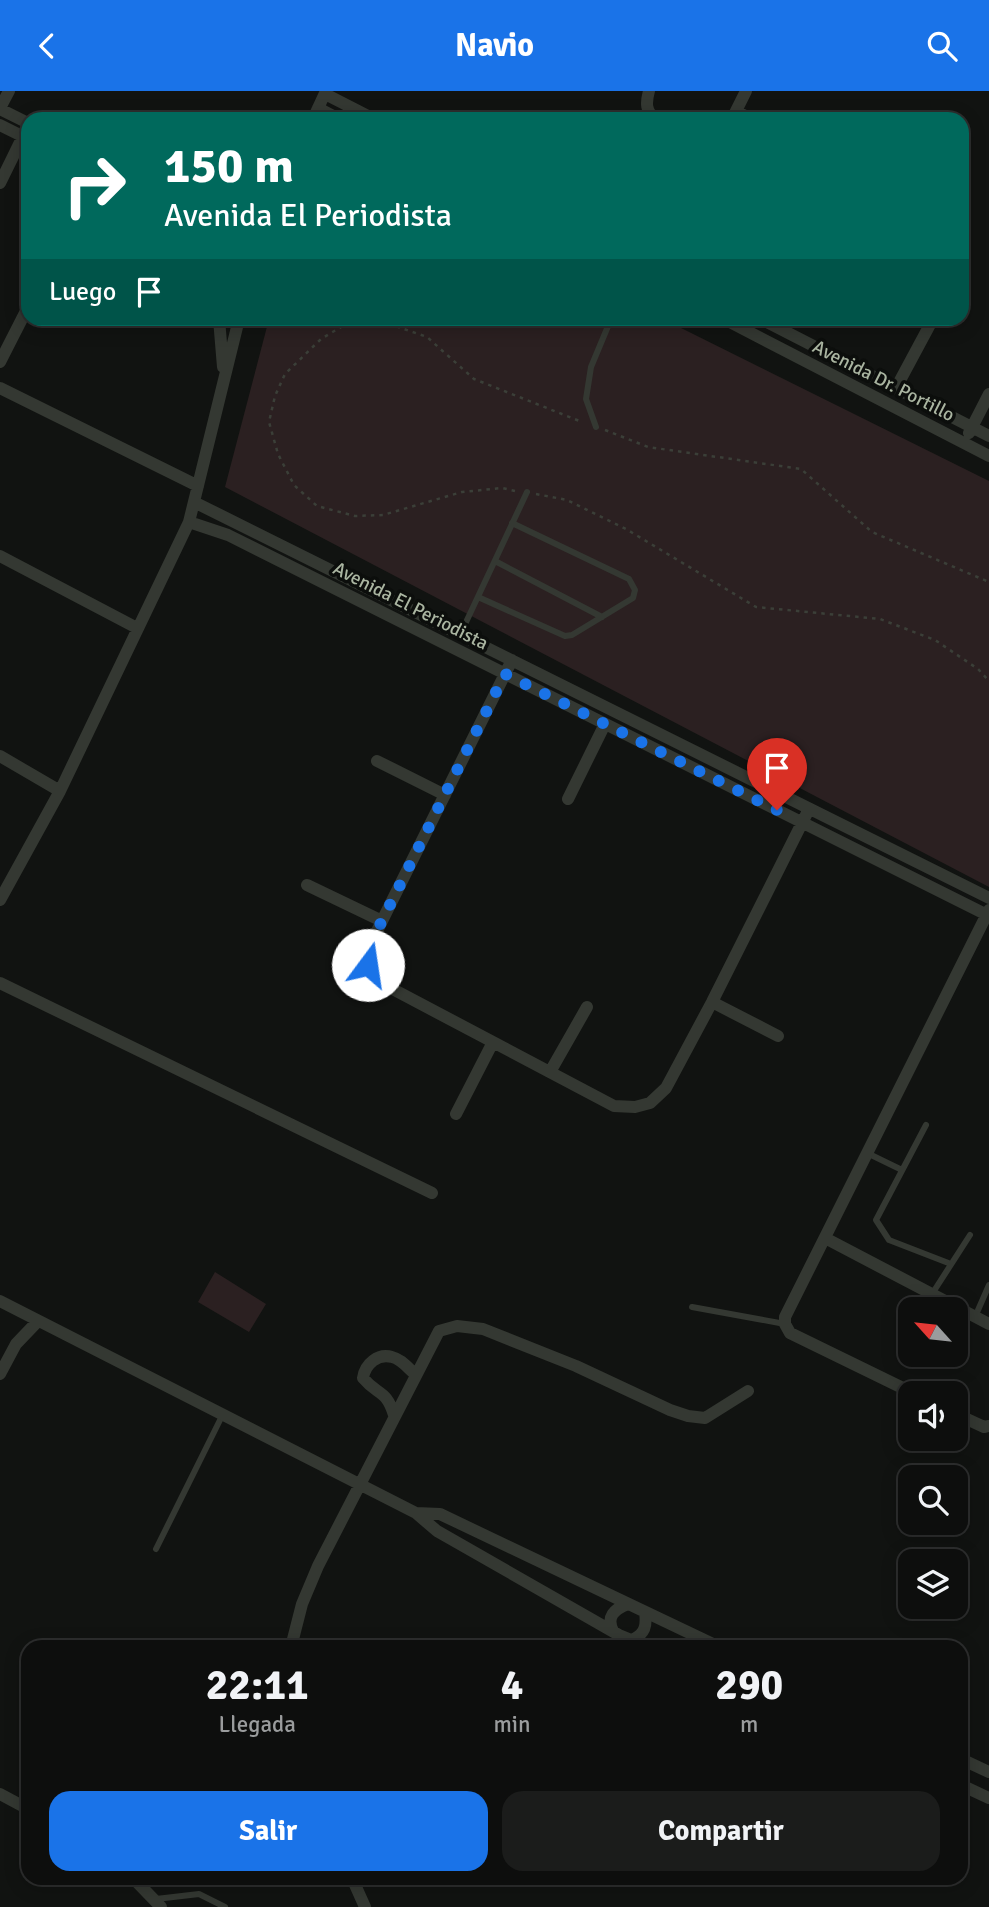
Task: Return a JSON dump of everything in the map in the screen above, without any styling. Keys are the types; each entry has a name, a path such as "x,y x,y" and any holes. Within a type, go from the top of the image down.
{"street":[{"path":"9,91 0,108 21,126"},
{"path":"649,91 647,106 649,112"},
{"path":"736,112 746,91"},
{"path":"316,112 325,92 361,112"},
{"path":"0,125 21,130"},
{"path":"0,183 21,143"},
{"path":"0,362 21,321"},
{"path":"220,326 224,379"},
{"path":"0,899 60,791 189,522 237,326"},
{"name":"Avenida Dr. Portillo","path":"738,326 989,456"},
{"name":"Avenida Dr. Portillo","path":"775,326 989,436"},
{"path":"896,388 929,326"},
{"path":"0,388 198,486"},
{"path":"965,443 989,394"},
{"path":"194,502 989,898"},
{"name":"Avenida El Periodista","path":"189,522 228,535 988,914"},
{"path":"0,556 137,628"},
{"path":"512,660 372,941 368,965 384,985 614,1106 635,1107 650,1103 666,1088 809,809"},
{"path":"568,799 604,724"},
{"path":"0,756 60,791"},
{"path":"377,761 445,795"},
{"path":"307,884 382,921"},
{"path":"898,1386 790,1333 785,1317 988,914"},
{"path":"0,983 432,1193"},
{"path":"712,1002 778,1036"},
{"path":"550,1072 587,1007"},
{"path":"456,1114 493,1042"},
{"path":"825,1238 989,1324"},
{"path":"0,1301 416,1513 437,1531 612,1631 632,1640 643,1634 645,1612"},
{"path":"0,1374 16,1344 38,1321"},
{"path":"293,1640 302,1604 318,1566 439,1331 457,1326 483,1329 576,1366 688,1416 705,1418 748,1391"},
{"path":"394,1415 389,1399 369,1385 363,1378 364,1372 370,1363 379,1357 390,1356 415,1374"},
{"path":"968,1420 984,1427 989,1426"},
{"path":"416,1513 440,1514 704,1640"},
{"path":"612,1631 611,1614 628,1604"},
{"path":"968,1762 989,1772"},
{"path":"968,1788 989,1798"},
{"path":"0,1794 21,1805"},
{"path":"140,1885 158,1903"},
{"path":"355,1885 365,1907"}],"lane":[{"path":"596,427 586,399 591,367 608,326"},
{"path":"460,635 527,492"},
{"path":"478,597 565,636 572,635 633,598 635,590 629,579 512,523"},
{"path":"495,561 602,617"},
{"path":"926,1125 876,1220 889,1240 951,1264"},
{"path":"867,1153 902,1170"},
{"path":"932,1294 970,1235"},
{"path":"975,1317 989,1286"},
{"path":"692,1307 785,1324"},
{"path":"156,1549 222,1416"},
{"path":"158,1903 199,1894 225,1907"}],"path":[{"path":"343,326 321,339 285,374 275,395 269,422 278,454 294,485 317,506 355,516 383,515 462,492 502,488 567,500 626,529 756,607 880,619 935,640 978,669 989,681"},
{"path":"395,326 427,337 474,379 648,447 801,468 872,532 989,582"}],"shaded area":[{"path":"267,326 677,326 989,481 989,887 225,487"},
{"path":"215,1272 266,1304 249,1332 198,1302"}],"route":[{"path":"368,965 372,941 505,674 777,810"}]}
